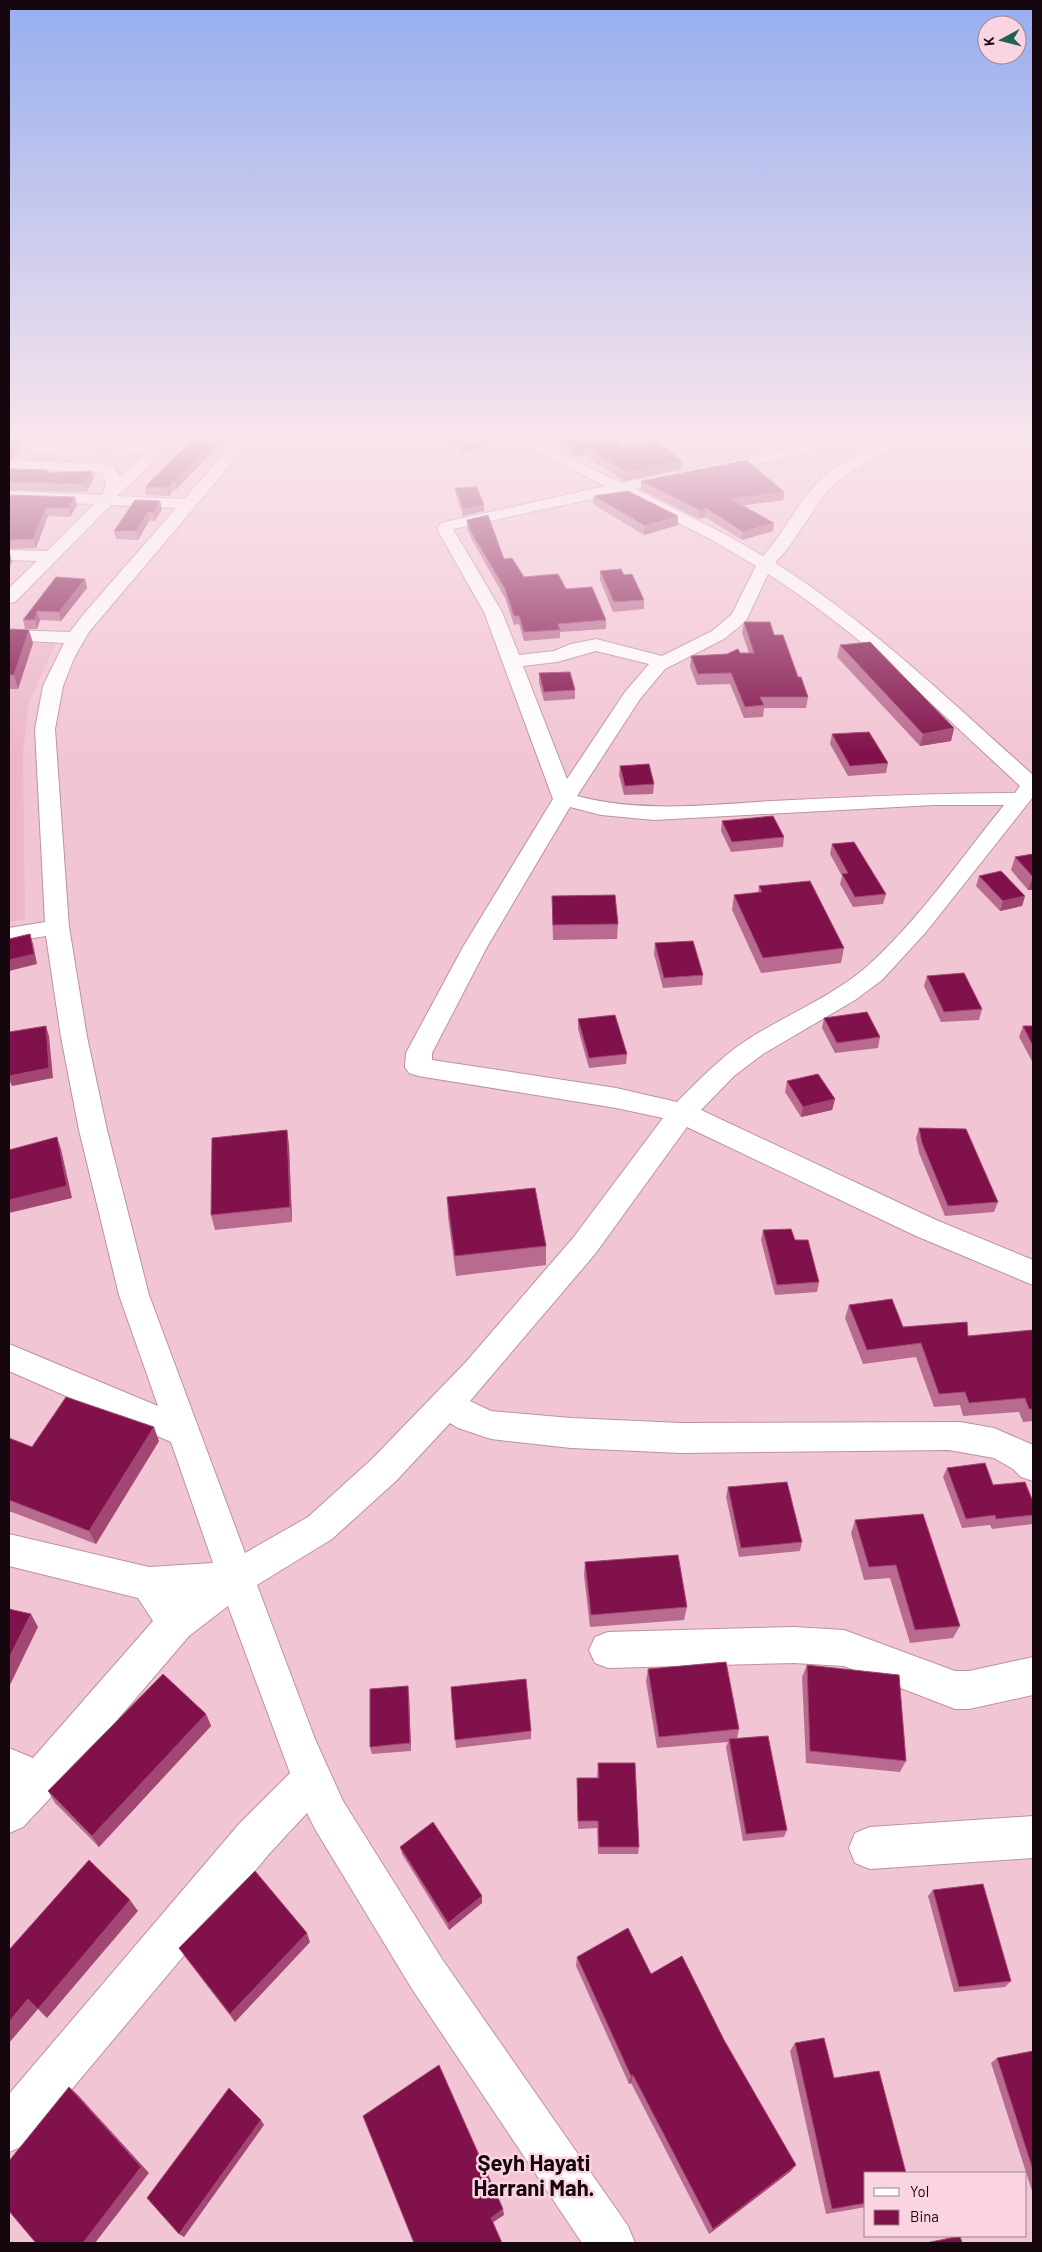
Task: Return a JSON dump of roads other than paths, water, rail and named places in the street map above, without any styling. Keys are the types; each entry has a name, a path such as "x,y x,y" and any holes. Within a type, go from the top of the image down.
{"street":[{"path":"9,598 61,544"},
{"path":"154,544 74,638 55,682 45,714 57,927 74,1037 97,1150 134,1295 236,1578 312,1779 329,1815 427,1974 611,2243"},
{"path":"454,544 493,612 564,799"},
{"path":"727,544 765,564 837,615 873,644 1029,790"},
{"path":"783,544 765,564 751,590 740,617 718,635 663,662 651,672 632,696 564,799 475,946 419,1053 418,1067 616,1098 682,1113 926,1228 1033,1273"},
{"path":"9,555 43,562"},
{"path":"9,565 43,562"},
{"path":"9,635 74,638"},
{"path":"511,662 557,656 578,648 596,645 663,662"},
{"path":"564,799 601,809 654,814 934,799 1029,790"},
{"path":"9,1813 24,1775 176,1623 236,1578 320,1528 354,1500 448,1404 584,1246 682,1113 726,1070 754,1048 846,994 873,974 918,927 963,868 1029,790"},
{"path":"9,935 57,927"},
{"path":"9,1358 183,1432"},
{"path":"448,1404 470,1418 491,1425 572,1434 681,1438 949,1435 983,1439 1008,1448 1033,1466"},
{"path":"9,1550 148,1584 236,1578"},
{"path":"148,1584 176,1623"},
{"path":"608,1650 794,1645 844,1648 956,1690 970,1690 1033,1676"},
{"path":"9,2128 254,1839 312,1779"},
{"path":"870,1848 1033,1837"}],"district":[{"name":"Şeyh Hayati Harrani Mah.","path":"534,2176"}]}
